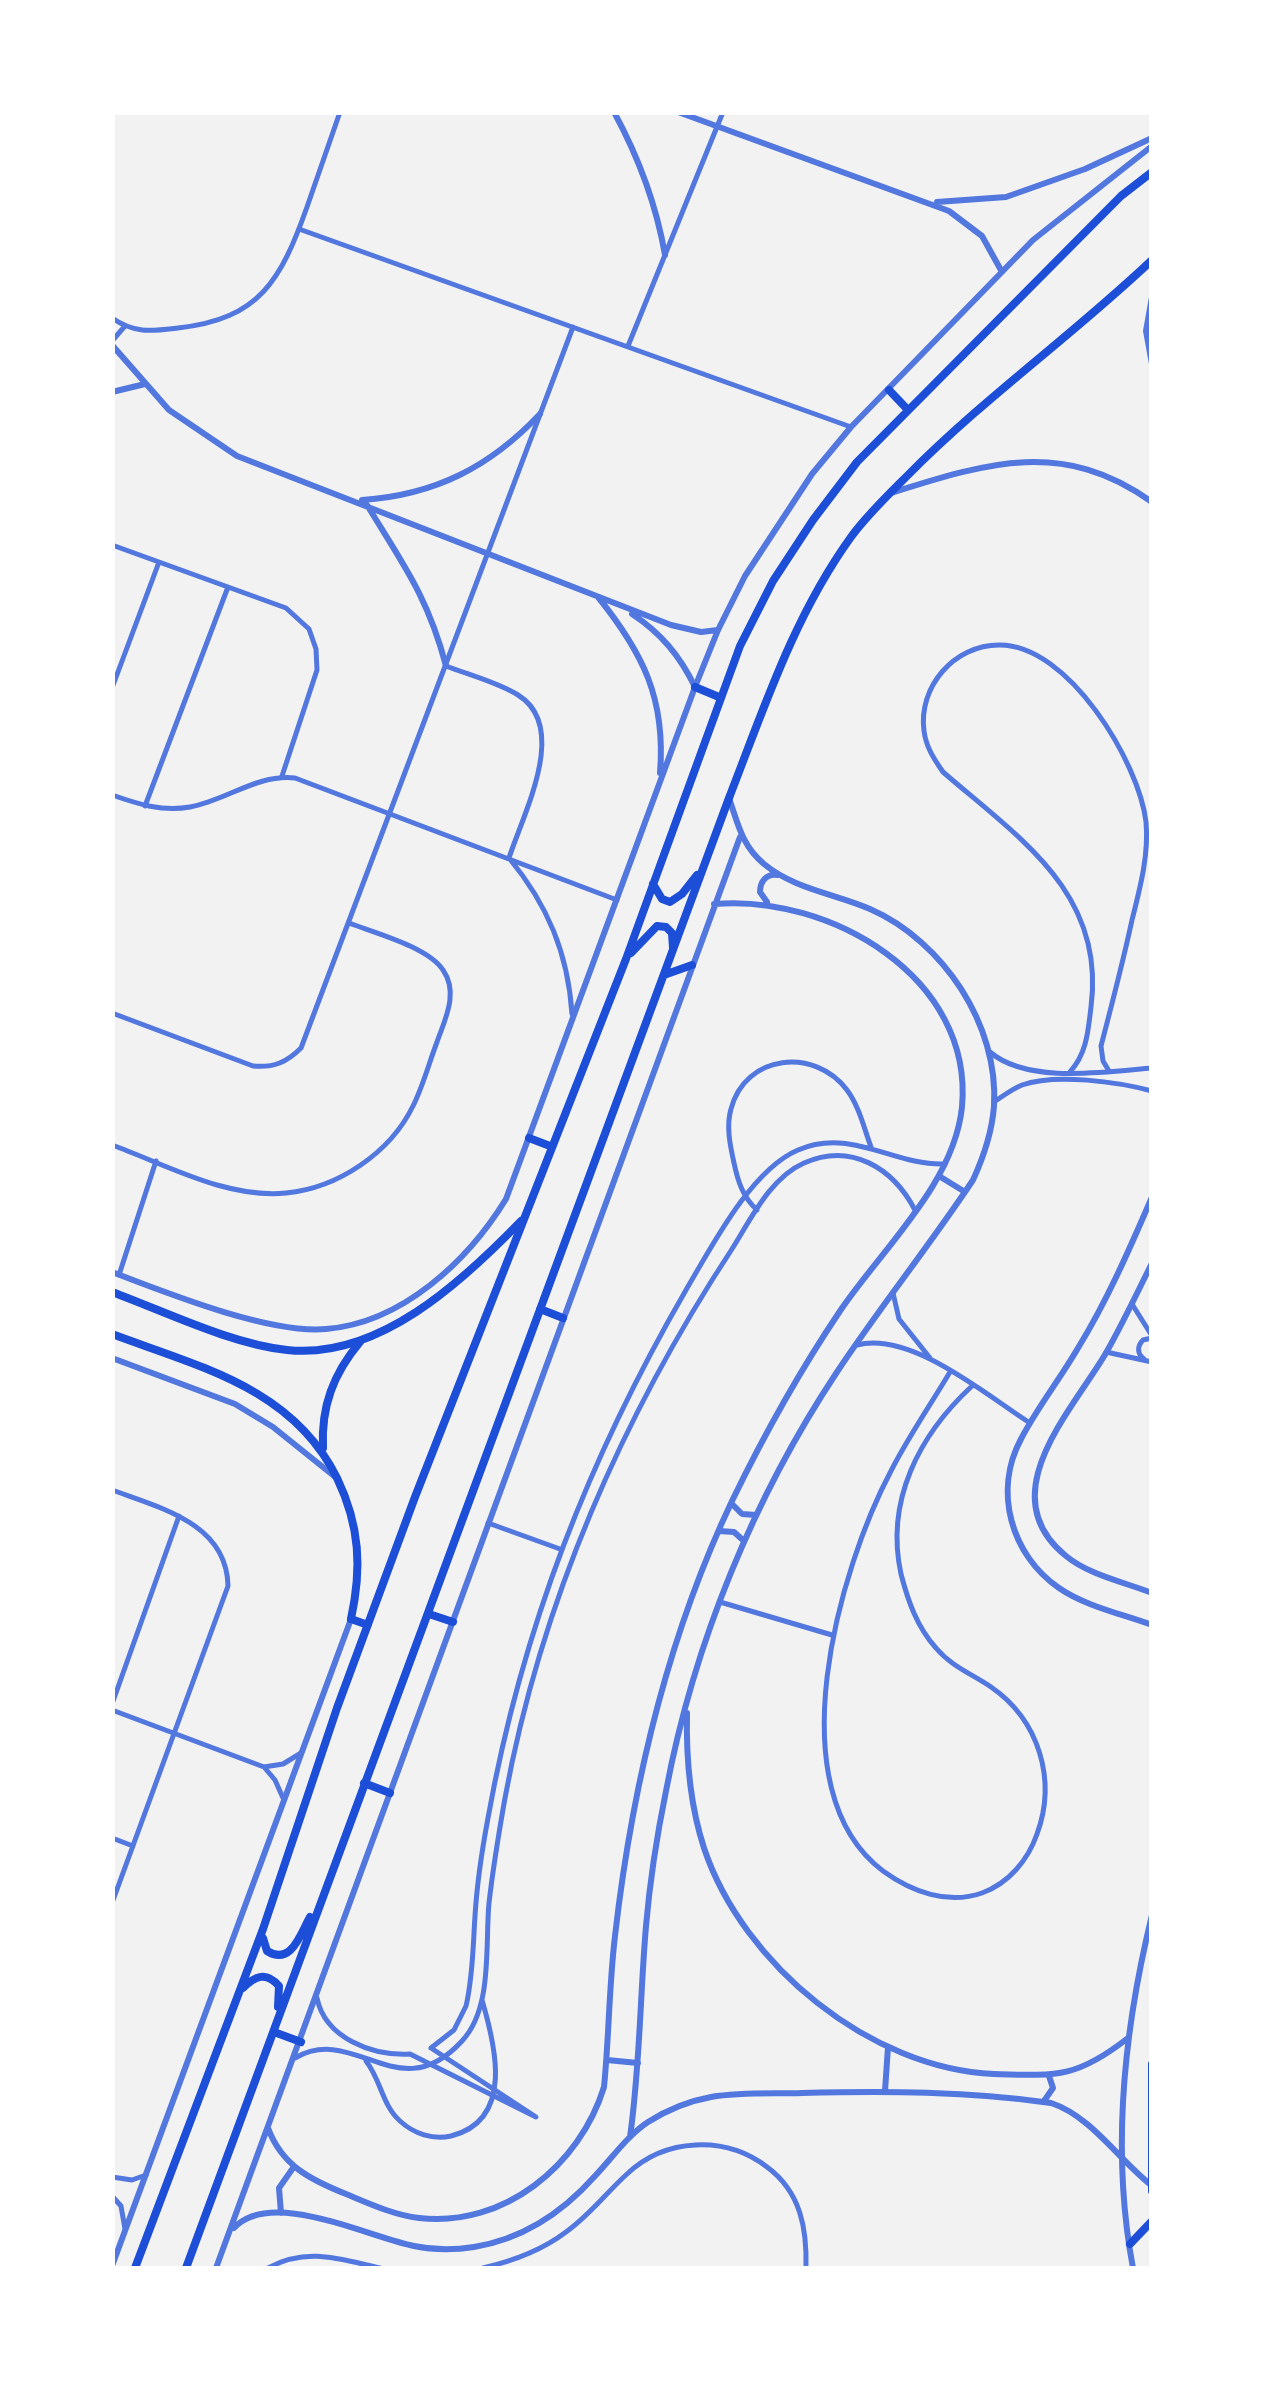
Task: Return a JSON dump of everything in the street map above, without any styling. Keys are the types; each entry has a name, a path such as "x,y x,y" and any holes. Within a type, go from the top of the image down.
{"main road":[{"path":"135,2268 263,1928 368,1626 550,1146 626,959 740,646 773,581 812,520 858,462 1125,192 1152,172"},
{"path":"186,2268 704,866 800,620 854,533 890,493 960,424 1152,260"},
{"path":"889,390 908,410"},
{"path":"695,687 720,697"},
{"path":"652,884 662,899 670,902 682,894 704,866"},
{"path":"626,959 658,926 666,926 672,933 673,952"},
{"path":"664,975 692,964"},
{"path":"528,1138 550,1146"},
{"path":"112,1292 261,1346 314,1351 340,1348 410,1316 442,1293 521,1221"},
{"path":"540,1308 563,1318"},
{"path":"112,1334 229,1378 264,1396 294,1417 323,1449 353,1516 360,1559 351,1619 368,1626"},
{"path":"323,1449 329,1392 347,1357 360,1342"},
{"path":"429,1614 454,1622"},
{"path":"364,1783 390,1793"},
{"path":"263,1928 267,1951 284,1956 323,1895"},
{"path":"240,1990 263,1975 279,1986 274,2032"},
{"path":"274,2032 300,2042"},
{"path":"1151,2188 1152,2064"},
{"path":"1130,2244 1152,2221"}],"street":[{"path":"112,318 140,332 204,325 246,308 278,276 299,229 340,112"},
{"path":"614,112 647,182 666,254"},
{"path":"678,112 930,202 967,222 982,236 1002,272"},
{"path":"628,347 723,112"},
{"path":"930,202 1006,197 1152,142"},
{"path":"156,1161 116,1274 254,1320 324,1330 363,1322 426,1289 477,1240 506,1199 695,687 745,576 790,505 851,427 1061,215 1152,142"},
{"path":"299,229 851,427"},
{"path":"1152,296 1146,331 1152,364"},
{"path":"125,326 112,343 146,384 169,410 238,456 623,608 684,629 718,630"},
{"path":"112,1012 253,1066 286,1062 301,1048 572,327"},
{"path":"112,392 146,384"},
{"path":"356,500 425,491 458,478 516,440 540,414"},
{"path":"890,493 971,469 1035,460 1065,462 1089,470 1152,502"},
{"path":"366,504 416,582 432,617 446,666"},
{"path":"112,545 295,614 308,629 316,649 316,670 282,776"},
{"path":"112,688 159,562"},
{"path":"145,806 228,587"},
{"path":"598,596 638,652 652,684 660,718 659,784"},
{"path":"623,608 666,642 684,664 695,687"},
{"path":"1070,1072 1085,1047 1093,992 1092,961 1077,910 1048,864 943,772 930,754 924,732 924,710 940,673 963,654 980,647 1002,644 1023,649 1060,671 1110,731 1143,800 1147,846 1141,883 1100,1046 1110,1070"},
{"path":"446,666 520,696 542,724 543,753 509,858"},
{"path":"112,795 168,809 192,807 267,778 282,776 308,781 617,900"},
{"path":"630,2137 651,1878 669,1774 720,1602 756,1516 813,1410 965,1192 985,1153 994,1102 986,1049 968,1001 928,946 900,924 869,908 780,875 752,852 740,836 730,798"},
{"path":"216,2268 318,1998 740,836"},
{"path":"509,858 539,898 556,934 570,990 572,1020"},
{"path":"769,903 762,897 762,882 770,875 780,875"},
{"path":"268,2128 281,2155 314,2182 404,2214 452,2218 485,2212 516,2199 566,2157 596,2112 604,2087 618,1912 643,1763 677,1641 731,1503 781,1404 838,1313 939,1176 959,1127 962,1079 950,1033 917,978 870,943 808,914 769,903 714,904"},
{"path":"112,1145 240,1192 287,1193 338,1178 364,1163 398,1130 413,1107 447,1012 450,984 435,960 422,952 349,923"},
{"path":"986,1049 1020,1069 1070,1072 1152,1068"},
{"path":"757,1210 745,1199 733,1157 729,1117 742,1086 768,1065 806,1062 832,1075 854,1101 871,1147"},
{"path":"994,1102 1023,1085 1048,1080 1124,1084 1152,1092"},
{"path":"318,1998 326,2022 342,2037 387,2053 410,2054 536,2117 431,2048 454,2030 466,2006 476,1900 505,1734 560,1549 608,1435 710,1249 765,1172 799,1150 840,1142 871,1147 908,1161 945,1164"},
{"path":"295,2058 317,2049 337,2048 400,2069 436,2062 468,2034 482,1998 490,1901 505,1797 542,1649 579,1544 622,1442 666,1356 769,1192 791,1170 819,1157 836,1155 856,1158 884,1170 906,1192 915,1210"},
{"path":"939,1176 965,1192"},
{"path":"1152,1197 1082,1343 1019,1441 1008,1481 1010,1512 1019,1542 1030,1560 1060,1588 1152,1625"},
{"path":"1152,1263 1106,1352 1043,1453 1037,1469 1035,1502 1046,1532 1067,1557 1152,1593"},
{"path":"893,1294 898,1319 932,1360"},
{"path":"1132,1304 1152,1337 1139,1346 1139,1354 1148,1361"},
{"path":"857,1344 890,1343 932,1360 1030,1423"},
{"path":"1106,1352 1148,1361"},
{"path":"112,1358 235,1404 273,1427 337,1478"},
{"path":"950,1372 880,1494 833,1635 826,1694 830,1780 840,1818 852,1840 889,1875 930,1895 970,1896 999,1884 1023,1861 1039,1830 1045,1786 1041,1753 1028,1727 1006,1700 953,1664 928,1638 909,1604 897,1550 898,1507 914,1462 940,1419 972,1386"},
{"path":"112,1490 197,1526 221,1552 228,1569 228,1586 112,1902"},
{"path":"731,1503 742,1514 756,1516"},
{"path":"179,1516 112,1707 264,1767 279,1787 284,1804"},
{"path":"488,1523 560,1549"},
{"path":"719,1532 734,1532 744,1542"},
{"path":"720,1602 833,1635"},
{"path":"112,2266 351,1619"},
{"path":"529,1646 542,1649"},
{"path":"688,1702 686,1744 690,1785 704,1849 743,1922 802,1991 846,2024 888,2047 955,2069 1049,2076 1092,2064 1128,2038"},
{"path":"264,1767 290,1761 305,1748"},
{"path":"112,1838 133,1846"},
{"path":"476,1900 490,1901"},
{"path":"1133,2268 1123,2163 1123,2098 1128,2038 1152,1914"},
{"path":"364,2058 386,2104 402,2123 429,2136 460,2133 481,2117 495,2084 494,2044 482,1998"},
{"path":"337,2048 342,2037"},
{"path":"885,2091 888,2047"},
{"path":"607,2060 638,2063"},
{"path":"1042,2102 1052,2094 1049,2076"},
{"path":"228,2238 246,2218 281,2213 302,2214 418,2248 474,2247 502,2240 552,2216 597,2175 630,2137 666,2111 712,2097 885,2091 1042,2102 1067,2109 1106,2141 1151,2188"},
{"path":"483,2268 519,2259 563,2235 644,2161 664,2151 708,2144 751,2156 786,2184 805,2224 806,2268"},
{"path":"281,2213 279,2188 293,2168"},
{"path":"112,2177 124,2180 146,2175"},
{"path":"112,2196 122,2206 125,2231"},
{"path":"268,2268 300,2256 322,2254 380,2268"}]}
